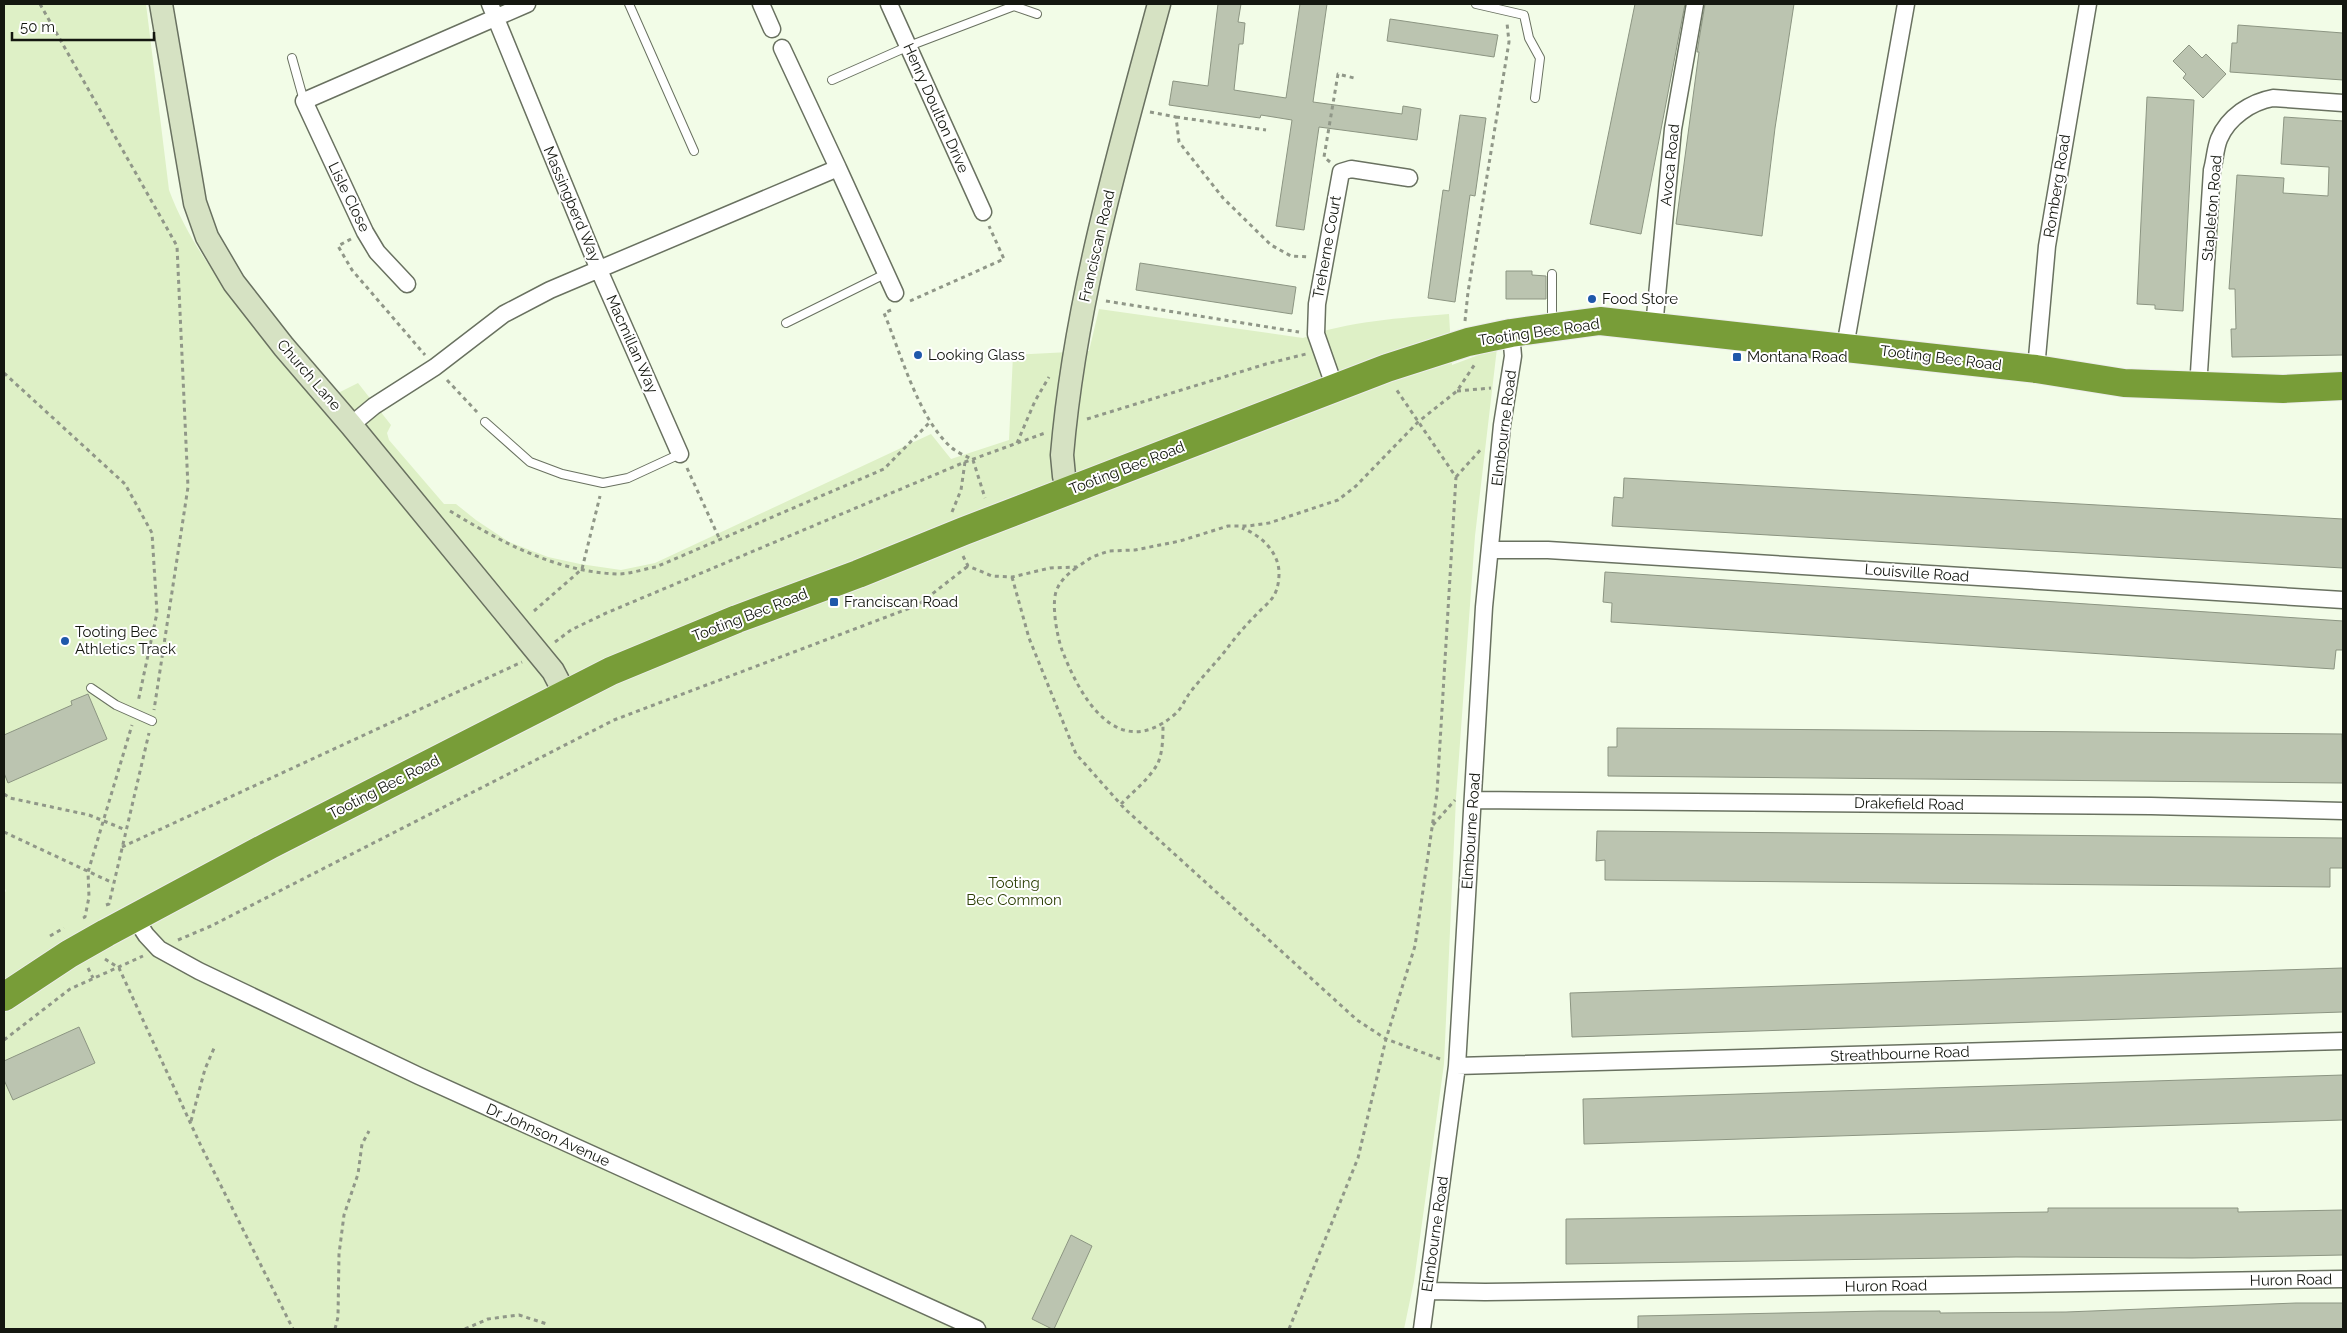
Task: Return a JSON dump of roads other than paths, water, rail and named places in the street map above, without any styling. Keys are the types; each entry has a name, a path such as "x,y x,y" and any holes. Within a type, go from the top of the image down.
{"highway":[{"name":"Tooting Bec Road","path":"4,997 69,954 270,845 611,671 737,619 1335,388 1387,368 1461,344 1511,333 1600,322 1845,347 2036,370 2124,384 2198,388 2283,389 2343,386"}],"main road":[{"name":"Church Lane","path":"161,4 195,203 207,237 234,284 553,671 565,694"},
{"name":"Franciscan Road","path":"1069,491 1064,476 1062,455 1074,361 1085,298 1094,252 1159,4"}],"street":[{"path":"304,101 492,11 527,4"},
{"path":"762,4 772,29"},
{"name":"Henry Doulton Drive","path":"889,4 982,212"},
{"name":"Avoca Road","path":"1654,327 1673,129 1695,4"},
{"path":"1845,347 1906,4"},
{"name":"Romberg Road","path":"2036,370 2047,246 2088,4"},
{"name":"Massingberd Way","path":"351,425 374,406 436,367 504,314 550,290 599,270 492,11"},
{"path":"782,48 899,301"},
{"name":"Stapleton Road","path":"2198,388 2212,170 2219,139 2225,129 2242,112 2263,100 2274,98 2343,103"},
{"name":"Lisle Close","path":"304,101 365,232 377,252 407,284"},
{"path":"599,270 838,168"},
{"name":"Treherne Court","path":"1335,388 1316,334 1317,304 1341,172 1351,169 1410,178"},
{"name":"Macmillan Way","path":"599,270 680,454"},
{"name":"Elmbourne Road","path":"1422,1329 1457,1066 1484,607 1502,424 1513,356 1511,333"},
{"name":"Louisville Road","path":"1491,550 1568,551 2343,600"},
{"name":"Drakefield Road","path":"1474,800 2151,806 2343,811"},
{"name":"Dr Johnson Avenue","path":"135,918 146,935 159,949 251,996 419,1076 977,1329"},
{"name":"Streathbourne Road","path":"1457,1066 2343,1041"},
{"name":"Huron Road","path":"1428,1291 1495,1292 2343,1279"}],"lane":[{"path":"629,4 694,151"},
{"path":"1476,4 1524,14 1528,38 1540,58 1535,98"},
{"path":"832,80 909,46 1014,6 1038,14"},
{"name":"Lisle Close","path":"292,58 304,101"},
{"path":"786,322 887,273"},
{"path":"1552,274 1553,327"},
{"path":"485,422 530,462 562,474 603,483 628,478 680,454"},
{"path":"91,688 116,705 152,721"}],"place":[{"name":"Food Store","path":"1592,299"},
{"name":"Looking Glass","path":"918,355"},
{"name":"Montana Road","path":"1737,357"},
{"name":"Franciscan Road","path":"834,602"},
{"name":"Tooting Bec Athletics Track","path":"65,641"}],"park label":[{"name":"Tooting Bec Common","path":"1014,892"}]}
